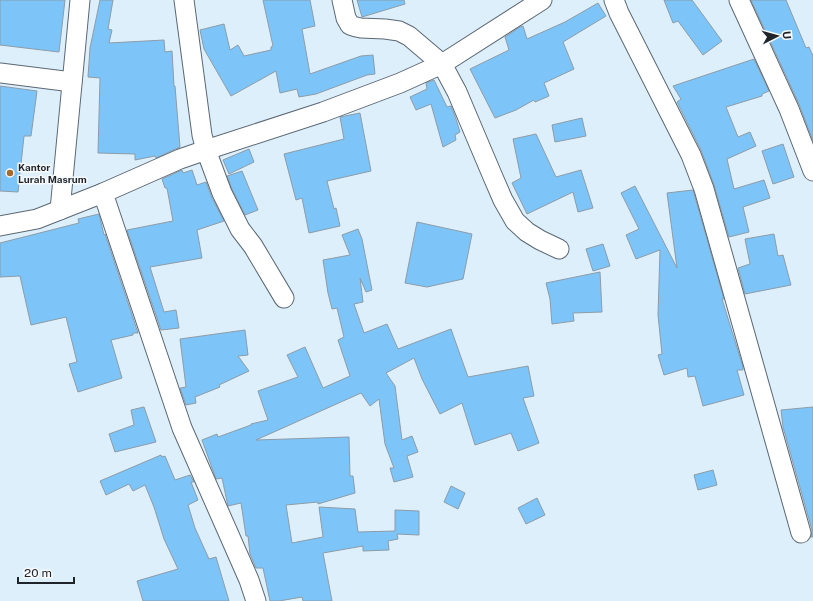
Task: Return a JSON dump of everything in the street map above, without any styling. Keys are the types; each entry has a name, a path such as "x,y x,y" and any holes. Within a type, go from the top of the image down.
{"street":[{"path":"60,210 80,0"},
{"path":"184,0 202,135 206,150 222,193 240,229 253,246 284,298"},
{"path":"342,0 346,18 350,25 361,28 399,31 409,36 442,64 457,92 493,177 515,221 527,232 559,249"},
{"path":"0,226 37,219 103,193 180,159 323,112 400,83 442,64 542,0"},
{"path":"614,0 691,155 704,189 801,533"},
{"path":"740,0 788,109 813,171"},
{"path":"0,73 72,82"},
{"path":"103,193 182,428 249,580 256,601"}],"building":[{"path":"0,0 65,0 59,52 0,45"},
{"path":"100,0 113,0 108,29 112,30 109,43 164,40 165,52 172,51 180,147 156,158 155,156 135,160 135,154 98,153 100,78 88,77 90,48"},
{"path":"263,0 310,0 315,26 302,29 310,74 361,56 373,55 375,74 367,75 316,94 299,97 297,89 280,93 276,71 231,96 204,49 200,30 224,24 230,50 238,45 244,56 271,50 271,47 273,46"},
{"path":"357,0 404,0 405,4 362,17"},
{"path":"664,0 692,0 722,41 703,55 678,21 673,23"},
{"path":"751,0 786,0 806,48 809,47 813,56 813,141 799,104"},
{"path":"598,3 606,16 563,42 574,69 544,83 549,96 535,102 534,100 516,110 495,118 470,69 509,50 505,37 520,27 523,26 527,39 565,22"},
{"path":"754,59 769,91 762,94 762,96 726,107 738,137 750,132 756,146 727,159 734,189 764,180 770,198 743,207 749,232 729,237 714,185 701,150 677,102 681,99 673,86"},
{"path":"434,80 447,107 451,106 460,132 455,135 456,140 443,147 431,104 416,110 410,97 427,89 426,83"},
{"path":"0,86 37,91 31,136 24,136 18,192 0,191"},
{"path":"360,113 371,171 327,181 340,226 309,233 302,198 296,200 284,154 344,139 340,117"},
{"path":"582,118 586,136 555,142 552,125"},
{"path":"536,134 556,177 581,170 593,208 578,212 573,192 527,214 512,183 521,178 513,139"},
{"path":"783,144 794,177 773,184 762,151"},
{"path":"249,149 254,162 229,174 223,160"},
{"path":"182,170 183,173 192,170 197,185 206,182 212,198 224,221 197,230 202,258 150,267 164,312 176,310 179,328 161,330 127,230 173,221 167,188 165,188 162,179"},
{"path":"242,171 258,210 245,215 227,176"},
{"path":"635,186 677,268 667,193 693,190 724,299 722,299 743,367 743,370 737,370 744,395 703,406 695,376 688,377 687,368 664,375 658,355 662,354 658,315 660,250 636,259 626,235 639,229 621,193"},
{"path":"99,214 104,235 105,234 138,333 133,333 133,335 111,340 122,378 78,392 69,364 77,362 66,317 31,325 20,276 0,277 0,243 79,223 78,219"},
{"path":"417,222 472,234 463,279 427,287 405,283"},
{"path":"358,229 362,239 372,290 366,292 360,278 363,302 354,304 364,333 387,324 398,349 451,329 468,377 528,366 534,396 523,398 539,443 518,451 511,433 475,445 462,403 440,414 422,379 414,358 386,373 395,386 402,440 412,436 418,452 407,456 413,477 394,482 390,468 394,468 385,444 379,399 370,406 361,393 256,440 349,437 350,476 353,476 355,493 318,504 318,502 286,505 292,543 323,537 319,507 355,509 358,532 395,531 395,510 419,511 419,535 397,534 398,539 388,541 389,550 363,551 363,546 323,553 332,601 303,601 302,597 270,601 263,568 256,568 250,554 241,503 228,506 222,478 216,479 202,440 217,434 218,437 251,424 268,420 258,391 298,377 287,355 305,347 323,388 350,376 338,340 344,337 337,308 332,309 323,260 350,255 342,235"},
{"path":"774,234 778,256 783,255 791,285 745,294 738,268 750,264 745,239"},
{"path":"603,244 610,266 593,271 586,249"},
{"path":"600,272 602,312 573,313 574,321 552,324 550,299 546,283"},
{"path":"245,330 248,355 238,356 249,371 219,385 220,387 195,397 196,403 186,405 180,388 186,387 180,339"},
{"path":"144,407 156,442 115,452 109,434 134,425 131,410"},
{"path":"813,407 813,537 811,537 812,530 783,427 781,410"},
{"path":"161,455 162,457 165,456 175,480 190,475 194,482 191,482 198,500 188,505 195,528 209,559 216,557 229,601 143,601 137,581 178,569 164,539 145,485 133,491 129,484 106,495 100,481"},
{"path":"713,470 717,485 698,490 694,475"},
{"path":"451,486 465,493 458,509 444,502"},
{"path":"537,498 545,515 526,524 518,508"}],"place":[{"name":"Kantor Lurah Masrum","path":"10,173"}]}
